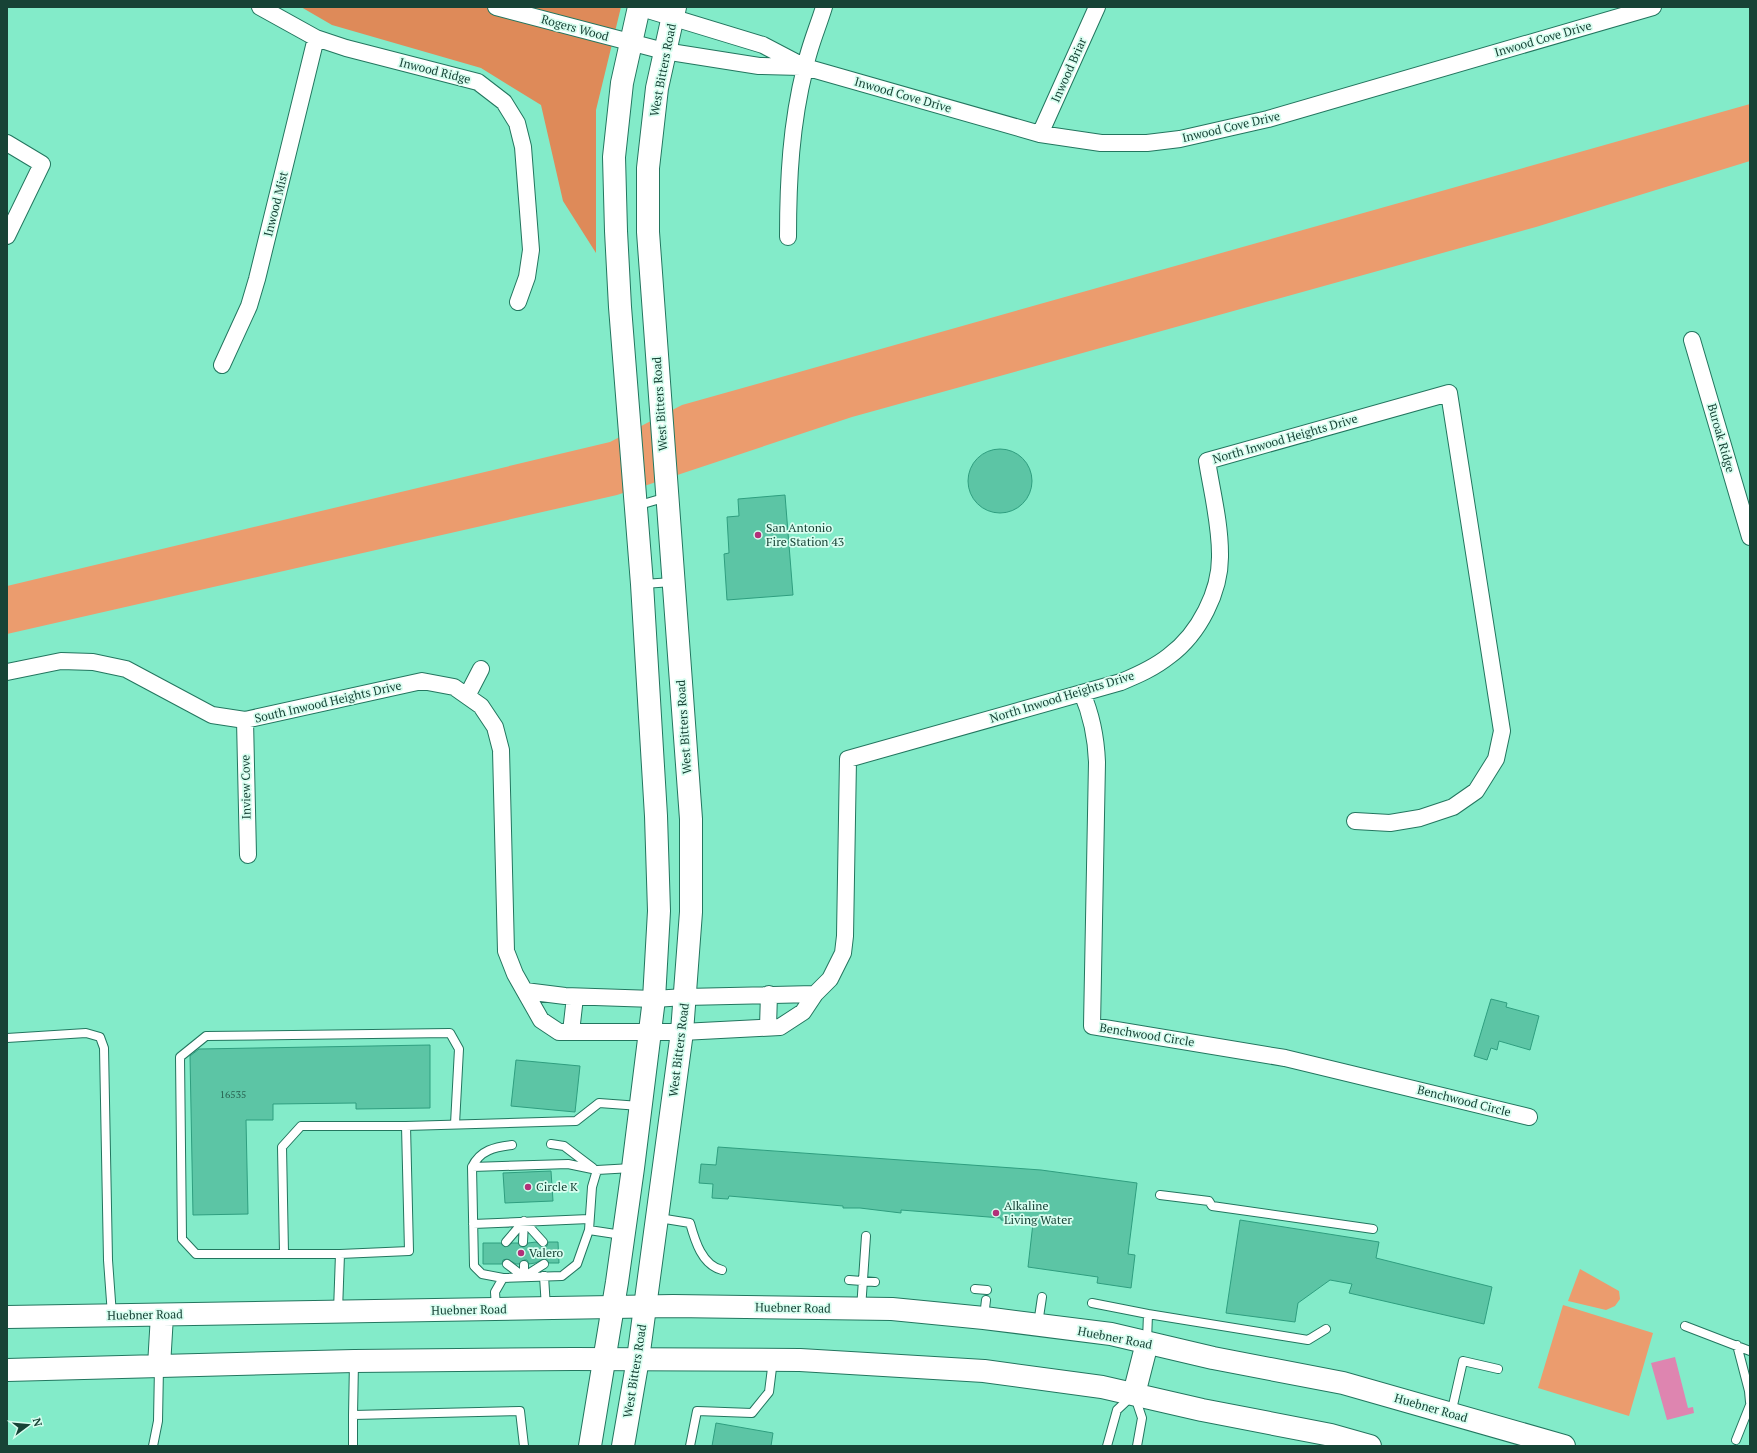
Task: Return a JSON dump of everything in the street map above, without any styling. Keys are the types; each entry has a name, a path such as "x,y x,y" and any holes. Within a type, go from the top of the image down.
{"main road":[{"path":"590,1446 624,1235 641,1106 654,999 659,911 656,816 642,584 620,307 614,157 622,83 639,7"},
{"name":"West Bitters Road","path":"623,1446 638,1359 682,1032 691,912 691,819 648,232 648,168 657,88 664,51 674,12"},
{"name":"Huebner Road","path":"7,1317 645,1307 985,1309 1038,1325 1111,1334 1147,1344 1343,1383 1564,1446"},
{"path":"160,1366 162,1315"},
{"path":"1134,1394 1147,1344"},
{"path":"7,1370 354,1361 604,1359 800,1360 984,1371 1102,1387 1202,1410 1331,1435 1370,1446"}],"street":[{"name":"Inwood Ridge","path":"260,7 316,38 346,48 478,82 504,102 517,123 523,147 531,250 527,277 518,302"},
{"name":"Rogers Wood","path":"496,7 527,11 631,43"},
{"path":"639,7 674,12"},
{"path":"788,237 788,183 793,124 805,67 824,7"},
{"name":"Inwood Briar","path":"1040,134 1098,7"},
{"name":"Inwood Cove Drive","path":"674,12 763,45 805,67 1040,134 1101,144 1147,143 1180,139 1268,119 1653,7"},
{"name":"Inwood Mist","path":"222,366 249,306 257,279 316,38"},
{"path":"742,63 747,40"},
{"name":"Inwood Cove Drive","path":"631,43 664,51 759,66 805,67"},
{"path":"7,143 42,164 7,236"},
{"name":"Buroak Ridge","path":"1692,340 1750,537"},
{"name":"North Inwood Heights Drive","path":"650,1032 682,1032 780,1027 803,1012 815,994 830,979 842,954 846,936 848,759 1121,682 1146,672 1170,656 1190,635 1206,611 1216,584 1220,555 1219,527 1207,461 1449,393 1502,731 1496,759 1476,791 1453,807 1420,818 1390,823 1355,821"},
{"name":"South Inwood Heights Drive","path":"7,672 61,661 94,662 126,669 212,715 245,720 422,681 454,687 481,706 494,727 501,750 506,951 515,974 541,1020 559,1032 650,1032"},
{"path":"467,696 481,669"},
{"name":"Benchwood Circle","path":"1082,693 1093,724 1096,740 1097,762 1092,1026 1285,1058 1529,1117"},
{"name":"Inview Cove","path":"245,720 248,854"},
{"path":"525,991 548,995 575,997 654,999 769,994 815,994"},
{"path":"768,1027 769,994"},
{"path":"571,1032 575,997"}],"lane":[{"path":"636,506 667,497"},
{"path":"642,584 674,582"},
{"path":"7,1038 86,1033 100,1037 104,1048 108,1260 112,1316"},
{"path":"406,1126 409,1250 340,1254 196,1254 182,1240 180,1057 206,1036 450,1034 459,1049 456,1124"},
{"path":"284,1253 282,1147 301,1126 406,1126 576,1121 599,1103 641,1106"},
{"path":"551,1144 564,1146 597,1170"},
{"path":"512,1145 489,1150 476,1159 472,1167 474,1266 476,1270 482,1274 503,1278 562,1276 577,1264 589,1230 592,1187 597,1170"},
{"path":"472,1167 568,1164 597,1170 633,1168"},
{"path":"1160,1195 1209,1201 1212,1206 1373,1229"},
{"path":"658,1218 690,1223 701,1252 712,1266 722,1270"},
{"path":"473,1224 524,1221 589,1220"},
{"path":"523,1242 524,1221"},
{"path":"524,1221 543,1242"},
{"path":"506,1242 524,1221"},
{"path":"589,1230 624,1235"},
{"path":"861,1309 866,1236"},
{"path":"338,1312 340,1254"},
{"path":"507,1264 524,1277"},
{"path":"524,1264 524,1277"},
{"path":"524,1277 544,1264"},
{"path":"544,1276 546,1309"},
{"path":"496,1309 495,1292 503,1278"},
{"path":"849,1280 875,1282"},
{"path":"975,1289 987,1290"},
{"path":"1038,1325 1042,1297"},
{"path":"1092,1303 1148,1314 1308,1340 1326,1329"},
{"path":"1147,1344 1148,1314"},
{"path":"1685,1326 1750,1350"},
{"path":"1737,1345 1749,1391 1750,1402"},
{"path":"690,1446 697,1411 752,1413 769,1392 773,1360"},
{"path":"1450,1414 1463,1360 1498,1369"},
{"path":"353,1446 354,1361"},
{"path":"153,1446 158,1420 160,1366"},
{"path":"1107,1446 1117,1410 1134,1394 1142,1418 1137,1446"},
{"path":"1736,1440 1750,1405"},
{"path":"353,1415 520,1411 524,1446"}],"shaded area":[{"path":"301,7 621,7 596,110 596,253 563,201 541,105 481,68 332,25"},
{"path":"1750,104 1750,161 1536,227 852,417 617,495 7,634 7,586 610,442 682,405"},
{"path":"1580,1269 1619,1291 1620,1299 1615,1306 1606,1310 1568,1301"},
{"path":"1563,1305 1653,1333 1629,1416 1538,1388"},
{"path":"1675,1357 1688,1408 1693,1407 1694,1413 1667,1420 1651,1363"}],"building":[{"path":"994,449 1006,449 1023,458 1030,469 1032,481 1030,493 1023,504 1006,513 994,513 982,508 973,499 968,487 968,475 973,463 982,454"},
{"name":"San Antonio Fire Station 43","path":"785,495 793,595 727,600 724,554 729,553 727,517 739,516 738,499"},
{"path":"1491,999 1507,1003 1506,1007 1539,1016 1530,1050 1499,1041 1497,1050 1491,1048 1487,1060 1474,1056"},
{"path":"430,1045 430,1108 356,1109 356,1103 273,1104 273,1120 246,1120 248,1214 193,1215 190,1056 199,1049"},
{"path":"516,1060 580,1066 575,1112 511,1106"},
{"path":"718,1147 1041,1170 1137,1183 1128,1254 1135,1255 1131,1288 1097,1283 1098,1277 1028,1267 1033,1223 1001,1220 1001,1218 901,1210 901,1213 860,1208 843,1208 843,1206 729,1196 728,1199 712,1198 713,1184 699,1183 701,1164 716,1165"},
{"name":"Circle K","path":"551,1171 553,1201 505,1203 503,1173"},
{"path":"1240,1220 1379,1242 1376,1258 1492,1287 1484,1324 1349,1293 1352,1284 1330,1280 1298,1303 1295,1322 1226,1313"},
{"name":"Valero","path":"536,1242 544,1247 547,1246 548,1242 558,1242 559,1263 549,1263 544,1259 529,1264 527,1260 524,1260 519,1264 516,1264 507,1259 503,1260 502,1264 483,1264 483,1243 501,1243 505,1247 512,1243 518,1243 523,1247 528,1243"},
{"path":"716,1423 773,1433 771,1446 712,1446"}],"place":[{"name":"San Antonio Fire Station 43","path":"758,535"},
{"name":"Circle K","path":"528,1187"},
{"name":"Alkaline Living Water","path":"996,1213"},
{"name":"Valero","path":"521,1253"}]}
